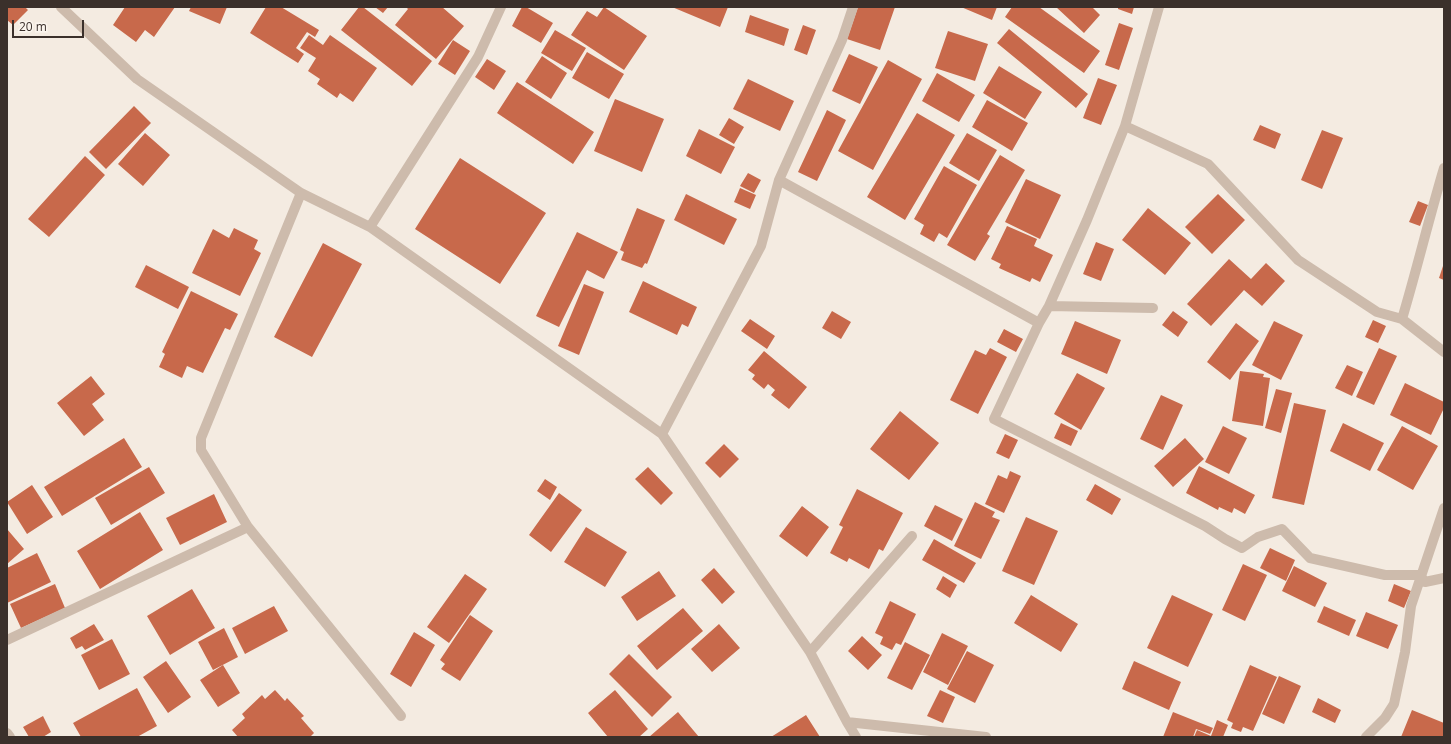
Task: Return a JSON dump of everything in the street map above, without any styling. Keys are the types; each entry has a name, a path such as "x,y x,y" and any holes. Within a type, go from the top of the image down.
{"street":[{"path":"61,7 137,79 301,193 370,227 662,434 810,652 856,737"},
{"path":"370,227 478,57 501,7"},
{"path":"662,434 760,246 779,180 842,40 853,7"},
{"path":"1159,7 1125,126 1087,220 1049,306 1039,323 994,419 1205,526 1242,548 1258,537 1282,529 1310,558 1385,575 1420,575"},
{"path":"1125,126 1208,164 1298,260 1377,312 1402,319 1444,352"},
{"path":"1402,319 1444,168"},
{"path":"779,180 1039,323"},
{"path":"301,193 201,438 201,450 248,527 401,716"},
{"path":"1049,306 1153,308"},
{"path":"1366,737 1385,718 1394,704 1405,652 1411,606 1420,575 1444,508"},
{"path":"7,640 248,527"},
{"path":"810,652 912,536"},
{"path":"1420,575 1425,582 1444,578"},
{"path":"847,722 986,737"},
{"path":"7,733 10,737"}],"building":[{"path":"7,7 25,7 28,10 13,25 7,20"},
{"path":"125,7 175,7 154,37 145,30 136,42 113,25"},
{"path":"191,7 227,7 220,24 189,11"},
{"path":"266,7 281,7 319,30 315,37 307,32 296,48 304,54 298,63 250,33"},
{"path":"359,7 363,7 432,61 412,86 341,30"},
{"path":"375,7 388,7 383,13"},
{"path":"406,7 442,7 464,26 436,59 395,25 408,9"},
{"path":"522,7 526,7 553,23 541,43 512,26"},
{"path":"604,7 647,36 624,70 571,35 587,11 597,17"},
{"path":"672,7 728,7 720,27"},
{"path":"858,7 895,7 880,50 847,39"},
{"path":"961,7 997,7 992,20"},
{"path":"1012,7 1039,7 1100,51 1084,73 1005,17"},
{"path":"1056,7 1092,7 1100,15 1084,33"},
{"path":"1118,7 1134,7 1132,14 1118,9"},
{"path":"750,15 789,29 784,46 745,32"},
{"path":"1119,23 1133,28 1119,70 1105,65"},
{"path":"803,25 816,30 807,55 794,50"},
{"path":"1009,29 1088,94 1076,108 997,43"},
{"path":"555,30 586,48 572,71 541,53"},
{"path":"948,31 988,44 975,81 935,68"},
{"path":"309,35 323,45 330,35 377,68 353,102 340,93 337,98 317,84 320,79 308,71 316,58 300,48"},
{"path":"453,40 470,51 455,75 438,64"},
{"path":"587,52 624,74 609,99 572,78"},
{"path":"849,54 878,67 860,104 832,91"},
{"path":"542,56 567,73 551,99 525,82"},
{"path":"487,59 506,71 494,90 475,77"},
{"path":"888,60 922,79 873,170 838,151"},
{"path":"999,66 1042,92 1025,119 983,93"},
{"path":"937,73 975,95 959,122 922,101"},
{"path":"1098,78 1117,85 1101,125 1083,118"},
{"path":"748,79 794,101 780,131 733,109"},
{"path":"517,82 594,132 573,164 497,113"},
{"path":"615,99 664,119 642,172 594,151"},
{"path":"987,100 1028,123 1012,151 972,127"},
{"path":"134,106 151,123 106,169 89,152"},
{"path":"827,110 846,120 817,181 798,172"},
{"path":"917,113 955,135 905,220 867,197"},
{"path":"729,118 744,127 734,144 719,135"},
{"path":"1260,125 1281,134 1275,149 1253,140"},
{"path":"699,129 735,147 721,174 686,156"},
{"path":"1322,130 1343,138 1322,189 1301,180"},
{"path":"145,133 170,155 143,186 118,164"},
{"path":"967,133 997,150 979,181 949,163"},
{"path":"1000,155 1025,170 987,234 990,236 975,261 947,245"},
{"path":"85,156 105,175 49,237 28,219"},
{"path":"460,158 546,213 500,284 415,229"},
{"path":"944,166 977,185 947,238 939,233 934,242 920,234 924,225 914,219"},
{"path":"748,173 761,180 754,193 740,186"},
{"path":"1026,179 1061,195 1040,239 1005,222"},
{"path":"740,188 756,195 750,209 734,202"},
{"path":"686,194 737,219 724,245 674,220"},
{"path":"1218,194 1245,220 1212,254 1185,227"},
{"path":"1418,201 1428,205 1420,226 1409,222"},
{"path":"637,208 665,220 647,264 645,263 642,268 621,260 624,252 620,250"},
{"path":"1148,208 1191,243 1165,275 1122,240"},
{"path":"1007,226 1037,239 1034,246 1053,255 1040,282 1032,278 1030,282 999,268 1001,264 991,259"},
{"path":"234,228 258,240 254,249 261,253 240,296 192,273 213,229 229,238"},
{"path":"577,232 618,252 604,279 587,270 559,327 536,316"},
{"path":"1096,242 1114,249 1101,281 1083,274"},
{"path":"323,243 362,264 312,357 274,337"},
{"path":"1229,259 1251,279 1266,263 1285,281 1262,306 1244,290 1211,326 1187,304"},
{"path":"1444,263 1444,280 1439,278"},
{"path":"146,265 189,287 178,309 135,287"},
{"path":"643,281 697,307 688,327 682,324 677,335 629,312"},
{"path":"584,284 604,292 579,355 558,346"},
{"path":"191,291 238,314 230,330 225,328 203,373 187,366 182,378 159,367 165,354 162,352"},
{"path":"832,311 851,322 841,339 822,328"},
{"path":"1173,311 1188,322 1178,337 1162,325"},
{"path":"750,319 775,336 767,349 741,331"},
{"path":"1373,320 1386,326 1378,343 1365,337"},
{"path":"1075,321 1121,340 1107,374 1061,354"},
{"path":"1274,321 1303,335 1281,380 1252,365"},
{"path":"1236,323 1259,341 1230,380 1207,362"},
{"path":"1004,329 1023,339 1016,352 997,342"},
{"path":"990,348 1007,357 978,414 950,400 975,350 986,355"},
{"path":"1379,348 1397,356 1374,405 1356,397"},
{"path":"764,351 807,387 789,409 771,395 775,390 768,384 764,389 752,379 755,375 748,370"},
{"path":"1347,365 1363,372 1352,396 1335,388"},
{"path":"1240,371 1264,374 1263,377 1270,378 1263,426 1232,421"},
{"path":"1077,373 1105,388 1081,430 1054,414"},
{"path":"91,376 105,394 92,404 104,420 84,436 57,403"},
{"path":"1405,383 1444,402 1444,408 1431,435 1390,415"},
{"path":"1276,389 1292,393 1281,433 1265,428"},
{"path":"1161,395 1183,405 1163,450 1140,439"},
{"path":"1294,403 1326,410 1304,505 1272,498"},
{"path":"900,411 939,443 909,480 870,449"},
{"path":"1061,423 1078,431 1071,446 1054,438"},
{"path":"1343,423 1384,443 1370,471 1330,451"},
{"path":"1223,426 1247,438 1229,474 1205,462"},
{"path":"1402,426 1438,446 1413,490 1377,470"},
{"path":"1005,434 1018,440 1009,459 996,453"},
{"path":"124,438 142,467 62,516 44,487"},
{"path":"1185,438 1204,459 1173,487 1154,466"},
{"path":"724,444 739,459 720,478 705,463"},
{"path":"1199,466 1255,495 1245,514 1234,508 1232,513 1219,507 1218,510 1186,493"},
{"path":"149,467 165,493 111,525 95,498"},
{"path":"648,467 673,493 661,505 635,479"},
{"path":"1010,471 1021,476 1004,513 985,504 998,475 1007,479"},
{"path":"545,479 557,487 550,500 537,491"},
{"path":"1095,484 1121,499 1112,515 1086,500"},
{"path":"32,485 53,517 27,534 7,502"},
{"path":"857,489 903,513 883,551 879,549 869,569 849,558 847,562 830,553 843,527 839,525"},
{"path":"559,493 582,510 551,552 529,535"},
{"path":"214,494 227,522 180,545 166,518"},
{"path":"975,502 995,512 992,517 1000,520 981,559 954,546"},
{"path":"935,505 963,519 952,541 924,526"},
{"path":"802,506 829,527 807,557 779,536"},
{"path":"140,512 163,550 100,589 77,551"},
{"path":"1026,517 1058,531 1034,585 1002,571"},
{"path":"586,527 627,552 605,587 564,562"},
{"path":"7,529 24,549 7,564"},
{"path":"934,539 976,563 964,583 922,560"},
{"path":"1270,548 1295,560 1286,581 1260,568"},
{"path":"37,553 51,582 7,603 7,568"},
{"path":"1243,564 1267,575 1245,621 1222,610"},
{"path":"1294,566 1327,583 1315,607 1282,591"},
{"path":"714,568 735,592 722,604 701,580"},
{"path":"659,571 676,596 637,621 621,597"},
{"path":"465,574 487,589 449,643 427,627"},
{"path":"943,576 957,585 950,598 936,589"},
{"path":"55,584 65,608 21,628 10,604"},
{"path":"1394,584 1411,591 1404,608 1388,601"},
{"path":"192,589 215,628 170,655 147,616"},
{"path":"1031,595 1078,624 1061,652 1014,623"},
{"path":"1172,595 1213,614 1188,667 1147,648"},
{"path":"890,601 916,614 901,645 896,643 892,650 880,644 883,637 875,633"},
{"path":"274,606 288,631 245,654 232,628"},
{"path":"1324,606 1356,620 1349,636 1317,622"},
{"path":"683,608 703,631 657,670 637,646"},
{"path":"1366,612 1398,625 1388,649 1356,636"},
{"path":"470,615 493,631 460,681 441,669 445,664 440,660"},
{"path":"94,624 104,640 85,650 82,646 76,649 70,638"},
{"path":"719,624 740,648 712,672 691,649"},
{"path":"224,628 238,657 213,670 198,642"},
{"path":"414,632 435,645 411,687 390,674"},
{"path":"942,633 968,646 948,685 923,672"},
{"path":"862,636 882,655 868,670 848,651"},
{"path":"112,639 130,674 99,690 81,655"},
{"path":"905,642 930,655 912,690 887,678"},
{"path":"967,651 994,665 975,703 947,689"},
{"path":"629,654 672,697 652,717 609,674"},
{"path":"166,661 191,697 168,713 143,677"},
{"path":"1134,661 1181,682 1169,710 1122,689"},
{"path":"223,665 240,693 218,707 200,680"},
{"path":"1250,665 1277,677 1253,731 1243,727 1241,732 1231,728 1233,723 1227,720"},
{"path":"1279,676 1301,686 1284,724 1262,714"},
{"path":"137,688 157,726 137,737 81,737 73,723"},
{"path":"275,690 285,701 287,698 304,716 301,718 314,733 310,737 238,737 232,730 245,718 242,714 262,695 265,699"},
{"path":"615,690 648,729 639,737 608,737 588,713"},
{"path":"940,690 955,697 943,723 927,716"},
{"path":"1318,698 1341,710 1335,723 1312,712"},
{"path":"1412,710 1444,723 1444,737 1401,737"},
{"path":"678,712 699,737 649,737"},
{"path":"1173,712 1213,728 1210,734 1196,729 1193,737 1163,737"},
{"path":"806,715 820,737 771,737"},
{"path":"43,716 51,732 43,737 29,737 23,727"},
{"path":"1217,720 1228,725 1223,737 1194,737 1197,730 1211,736"}]}
